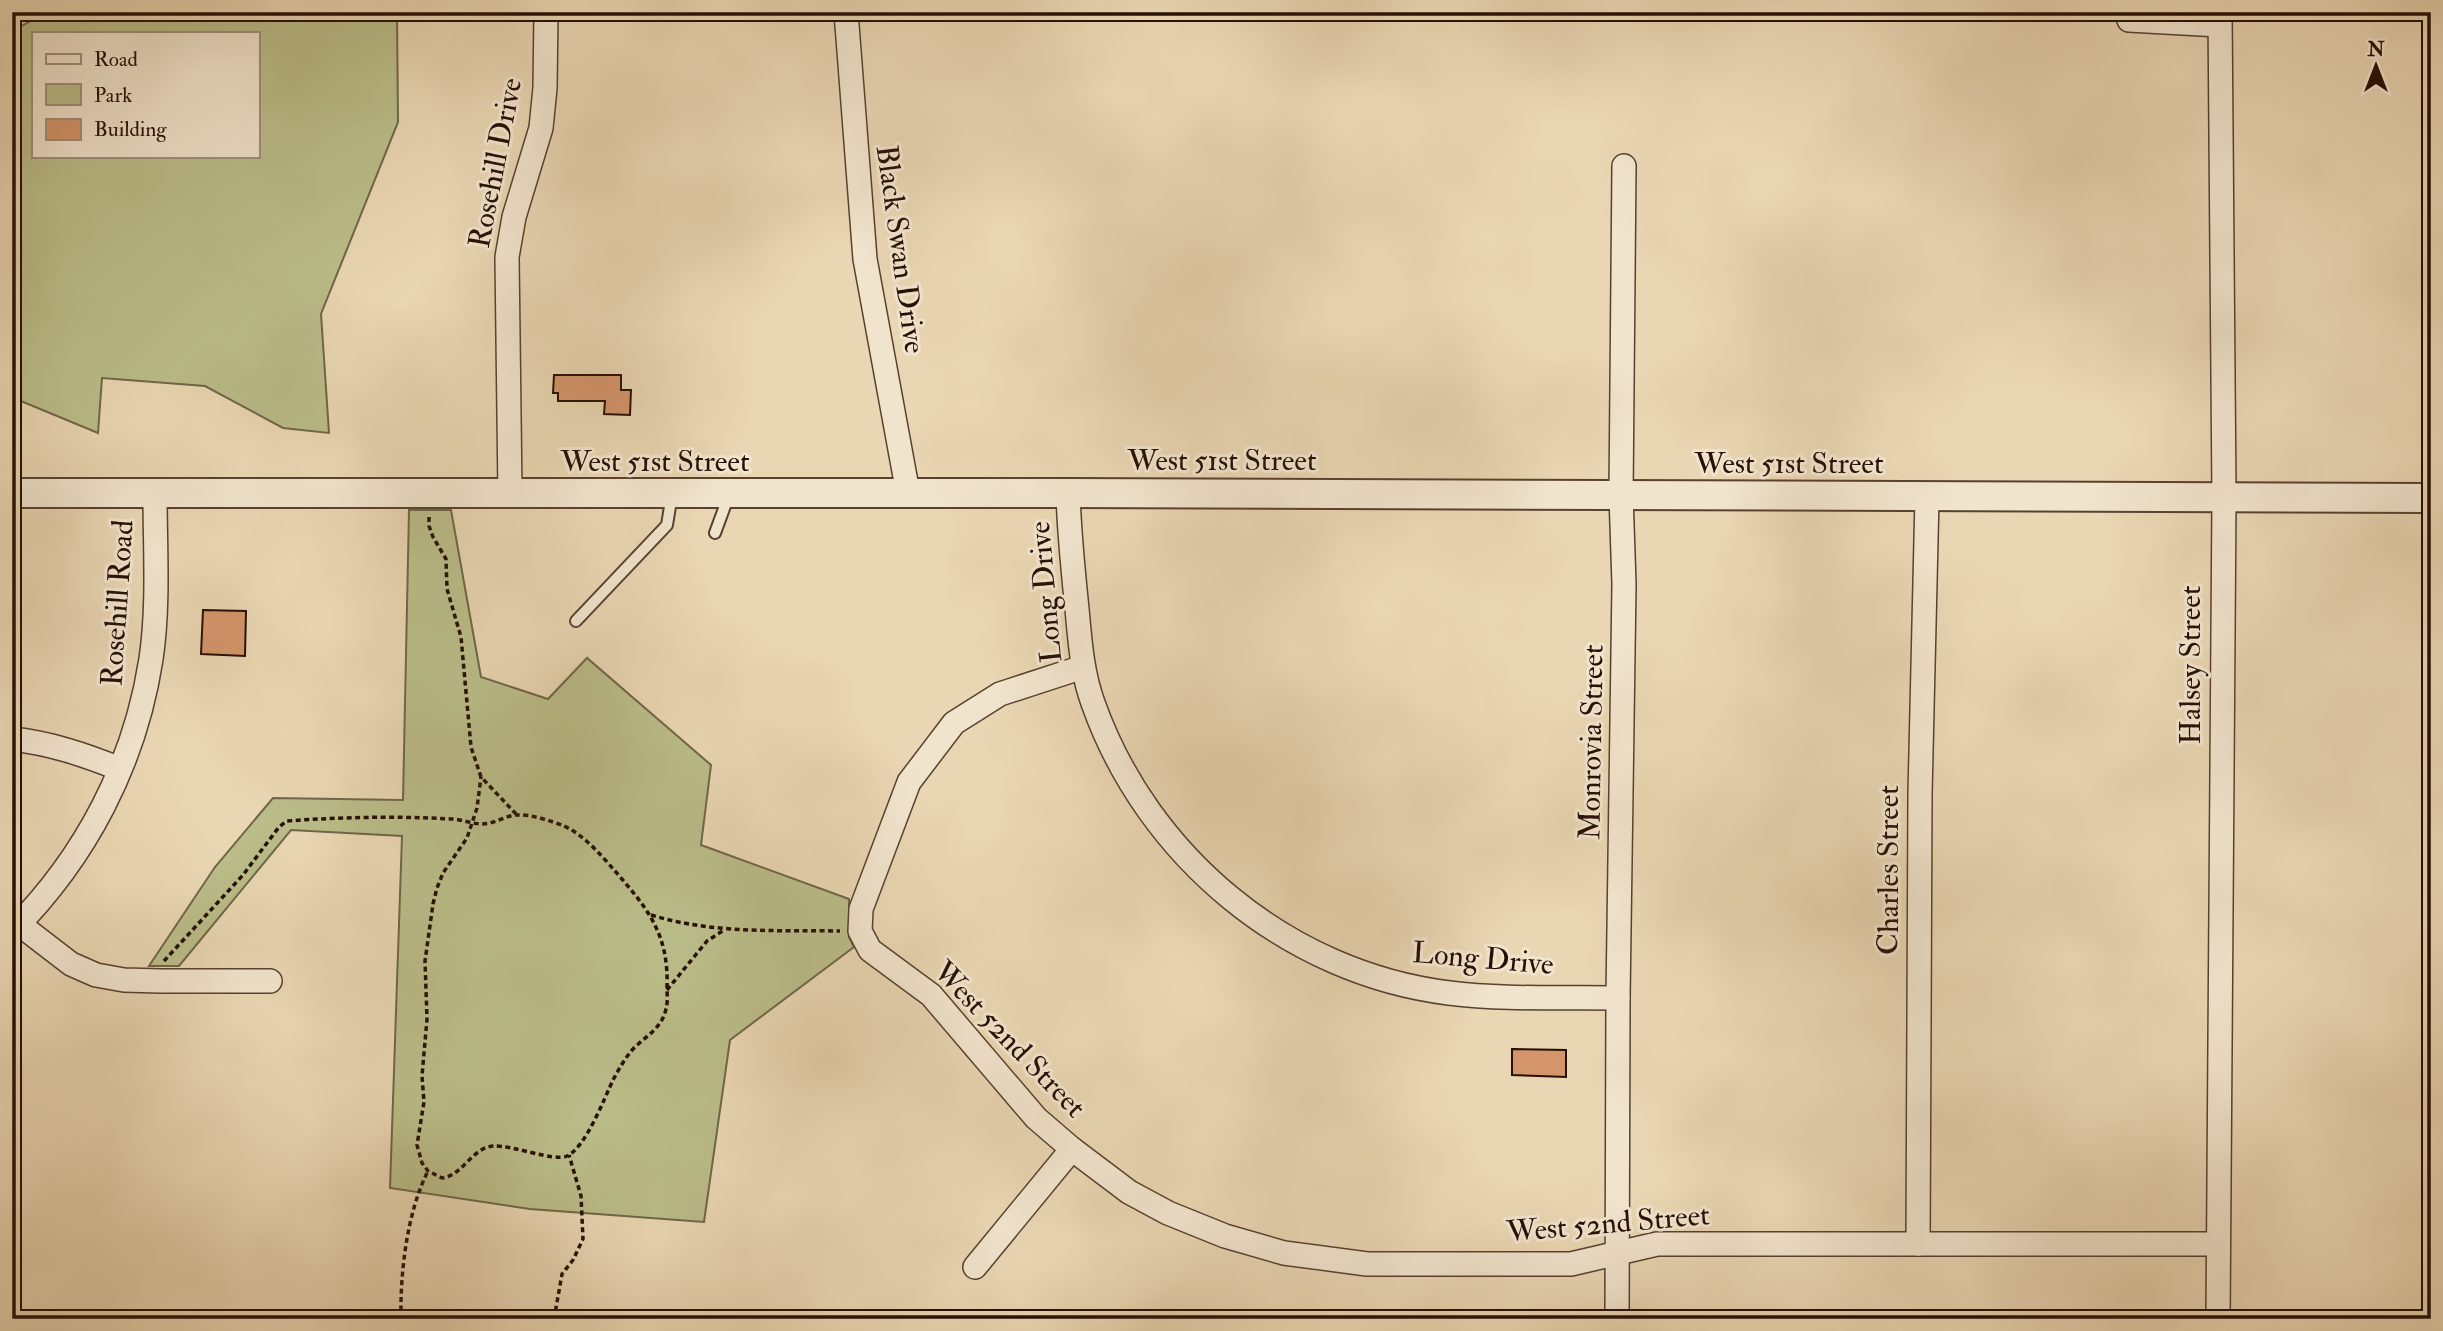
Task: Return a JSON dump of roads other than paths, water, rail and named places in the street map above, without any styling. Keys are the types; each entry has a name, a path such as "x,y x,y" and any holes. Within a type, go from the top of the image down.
{"street":[{"name":"Rosehill Drive","path":"510,494 507,257 514,217 541,128 545,88 546,12"},
{"name":"Black Swan Drive","path":"846,12 865,259 908,493"},
{"path":"2129,20 2220,19"},
{"name":"Halsey Street","path":"2218,1319 2224,497 2220,19"},
{"name":"Monrovia Street","path":"1617,1319 1618,998 1625,584 1620,495 1624,166"},
{"name":"West 51st Street","path":"12,493 1068,493 2431,498"},
{"name":"Long Drive","path":"1068,493 1069,531 1083,667 1092,702 1113,752 1140,799 1181,852 1213,885 1258,920 1308,949 1345,966 1406,985 1447,993 1485,996 1618,998"},
{"name":"Rosehill Road","path":"16,928 74,859 98,820 139,718 151,658 156,597 155,494"},
{"name":"Charles Street","path":"1919,1244 1920,794 1927,497"},
{"name":"West 52nd Street","path":"1083,667 1000,694 954,723 909,782 860,920 870,950 931,995 1035,1118 1129,1192 1168,1213 1225,1236 1284,1253 1367,1264 1571,1264 1657,1244 2218,1244"},
{"path":"12,739 69,750 120,769"},
{"path":"16,928 71,964 96,975 124,980 270,981"},
{"name":"West 52nd Street","path":"975,1267 1072,1149"}],"lane":[{"path":"576,621 667,525 672,494"},
{"path":"715,533 729,495"}]}
